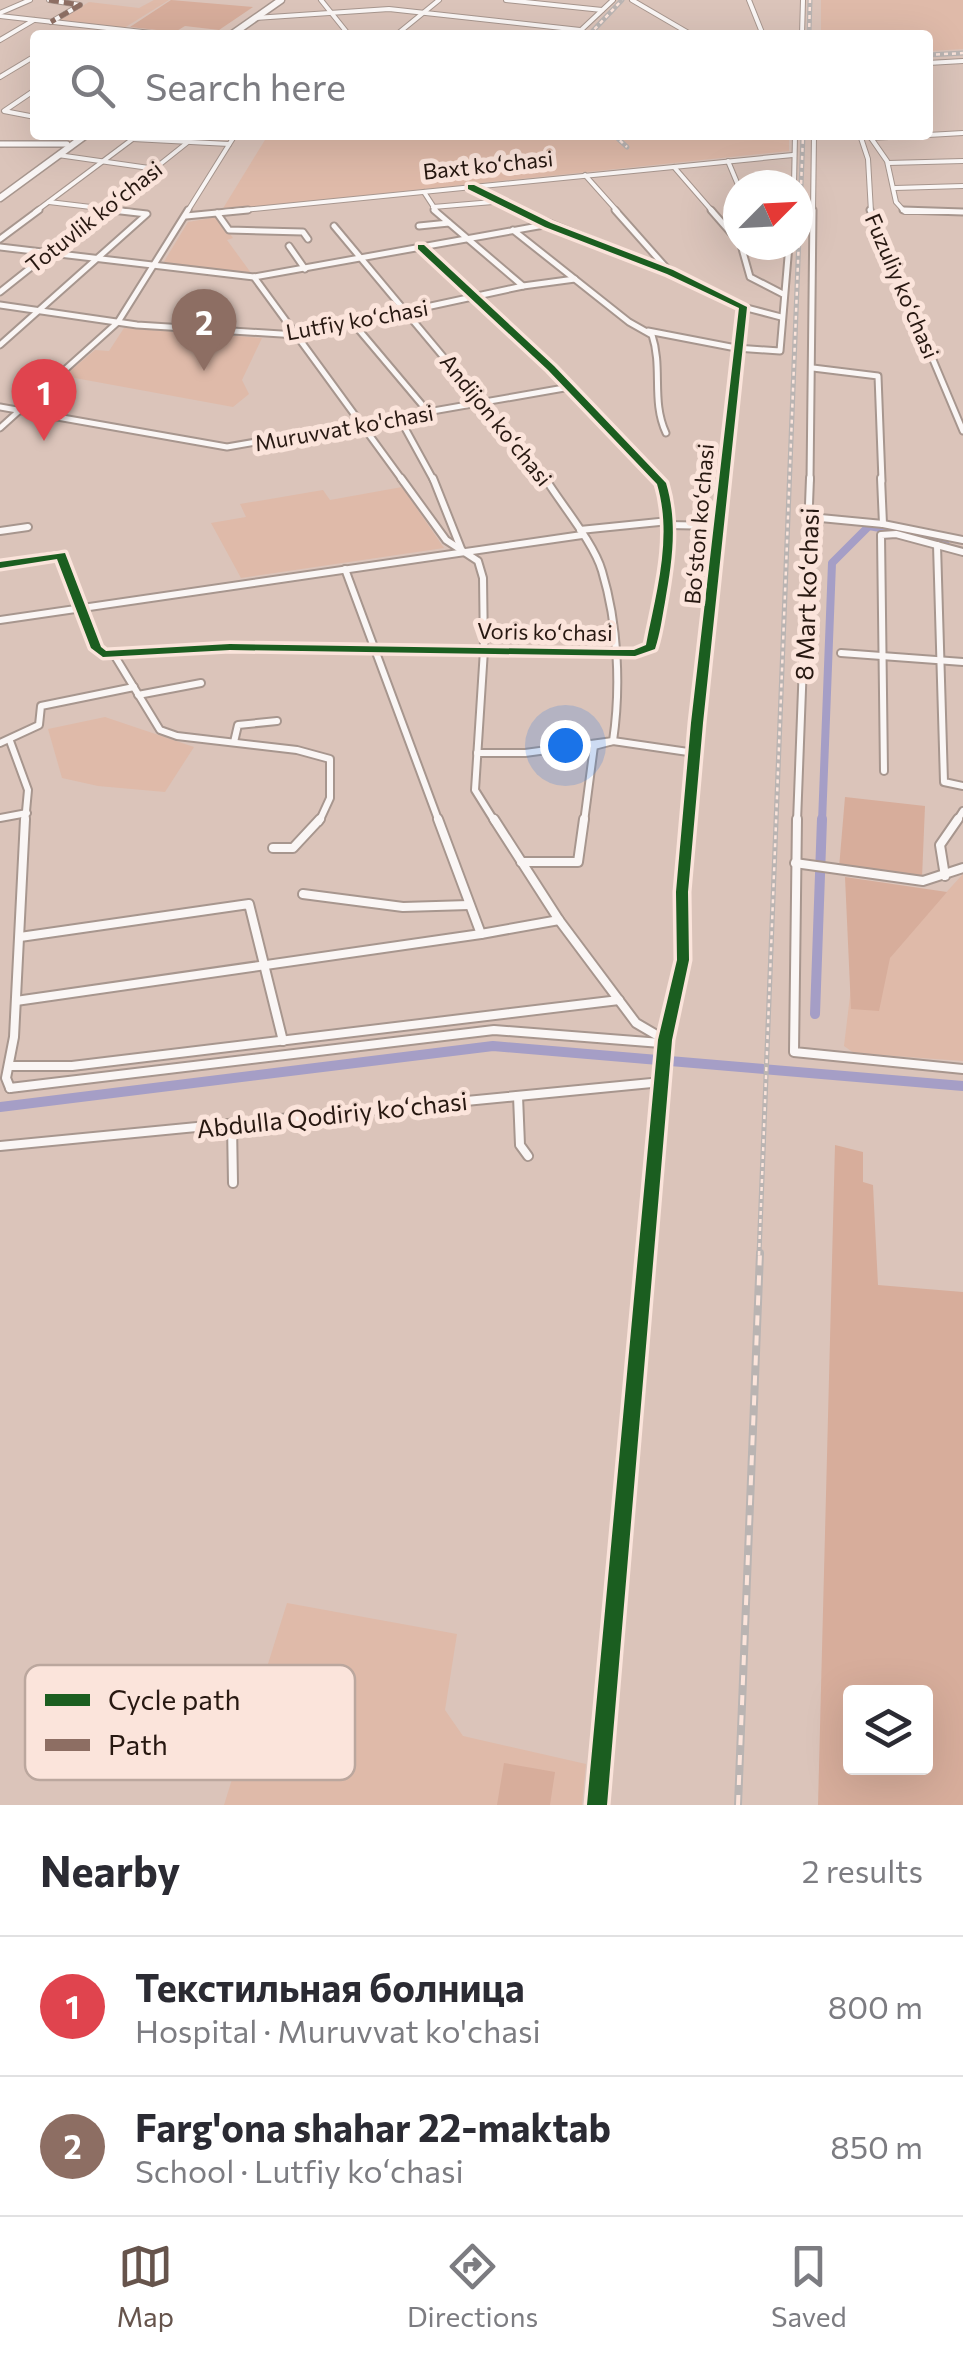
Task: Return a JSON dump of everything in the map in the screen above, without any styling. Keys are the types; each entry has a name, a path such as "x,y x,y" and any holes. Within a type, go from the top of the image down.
{"main road":[{"path":"236,30 278,0"},
{"path":"235,30 278,0"},
{"path":"0,194 74,140"},
{"path":"0,194 77,140"}],"street":[{"path":"1,16 30,0"},
{"path":"49,0 80,5"},
{"path":"321,0 344,30"},
{"path":"402,30 439,0"},
{"path":"506,0 602,10"},
{"path":"581,30 612,0"},
{"path":"632,0 683,30"},
{"path":"748,0 762,30"},
{"path":"802,30 803,0"},
{"path":"51,22 87,1"},
{"path":"256,18 380,10 555,30"},
{"path":"1,16 128,30"},
{"path":"0,40 34,20"},
{"path":"77,30 84,26"},
{"path":"0,78 30,59"},
{"path":"933,62 961,63"},
{"path":"30,93 4,111 30,115"},
{"path":"955,133 963,143"},
{"name":"Fuzuliy koʻchasi","path":"933,135 963,133"},
{"path":"0,239 132,140"},
{"path":"167,140 230,144"},
{"path":"0,428 118,322 232,140"},
{"path":"794,170 796,140"},
{"name":"8 Mart koʻchasi","path":"814,140 810,517 794,1052 963,1069"},
{"name":"Fuzuliy koʻchasi","path":"863,140 870,158 864,178 868,209 963,431"},
{"name":"Fuzuliy koʻchasi","path":"872,140 888,163 896,202 905,212 963,212"},
{"name":"Totuvlik koʻchasi","path":"0,292 188,142"},
{"path":"0,152 10,143"},
{"path":"0,144 67,144"},
{"name":"Baxt koʻchasi","path":"186,216 794,155"},
{"path":"58,156 156,169"},
{"path":"728,161 732,170"},
{"path":"888,163 963,161"},
{"path":"674,167 723,224"},
{"path":"585,176 670,272"},
{"path":"895,188 963,186"},
{"path":"471,188 548,225 670,272 743,307 781,317"},
{"path":"424,192 433,207 523,286"},
{"path":"0,346 147,214 49,202"},
{"path":"433,207 498,202"},
{"path":"217,213 229,230 303,232 308,239"},
{"path":"418,226 450,223"},
{"path":"0,247 154,268 254,276 548,225"},
{"name":"Andijon koʻchasi","path":"334,226 535,462 602,568 618,708 613,741"},
{"path":"513,230 655,338 659,354 654,394 666,432"},
{"path":"290,246 305,268"},
{"name":"Voris koʻchasi","path":"113,653 372,648 635,653 651,647 668,523 661,483 570,387 420,247"},
{"path":"744,260 750,277 783,294"},
{"path":"644,330 736,348 780,351 787,260"},
{"path":"254,276 446,540 478,561 483,578 484,650 475,790 559,920 636,1023 665,1045"},
{"name":"Lutfiy koʻchasi","path":"0,304 118,322 297,335 523,286 575,279"},
{"name":"Boʻston koʻchasi","path":"597,1805 665,1045 683,960 682,892 743,307"},
{"path":"354,324 428,413"},
{"path":"813,368 878,376 883,524"},
{"name":"Muruvvat ko'chasi","path":"0,406 228,447 570,387"},
{"path":"400,419 428,466 462,551"},
{"path":"810,517 883,524 963,540"},
{"path":"0,620 581,533 668,523 720,526"},
{"path":"0,531 28,528"},
{"path":"884,772 882,534 963,552"},
{"path":"938,544 944,782 963,786"},
{"path":"0,565 61,554 98,652 113,653 160,730 177,736 330,759 331,802 324,818 293,848 273,848"},
{"path":"345,569 482,934"},
{"path":"841,653 963,662"},
{"path":"0,743 39,725 40,706 200,682"},
{"path":"234,742 238,725 276,721"},
{"path":"10,741 28,790 7,1088 494,1030 645,1039 665,1045"},
{"path":"478,753 525,753 613,741 695,752"},
{"path":"522,862 576,864 594,746 613,741"},
{"path":"945,876 940,844 963,811"},
{"path":"0,818 27,813"},
{"path":"799,864 917,881 963,868"},
{"path":"303,894 403,907 470,905"},
{"path":"20,937 249,904 283,1042"},
{"path":"16,1001 559,920"},
{"path":"11,1066 72,1066 620,1000"},
{"name":"Abdulla Qodiriy koʻchasi","path":"0,1147 518,1096 662,1076"},
{"path":"518,1096 520,1145 528,1156"},
{"path":"232,1125 232,1183"}],"shaded area":[{"path":"154,0 169,0 124,28 59,20 89,2 139,8"},
{"path":"171,0 253,7 219,30 130,27"},
{"path":"821,0 963,0 963,49 933,51 933,30 821,30"},
{"path":"265,140 789,140 789,151 222,210"},
{"path":"217,217 233,238 227,240 251,273 162,265 188,222"},
{"path":"124,328 262,338 242,380 249,394 233,407 64,376 95,350 109,351"},
{"path":"402,487 444,548 241,578 211,523 246,517 240,504 323,490 330,500"},
{"path":"105,717 194,747 165,792 98,786 62,778 48,729"},
{"path":"845,797 925,806 922,878 839,868"},
{"path":"963,874 963,1061 854,1053 844,1046 855,954 888,956"},
{"path":"845,877 947,892 890,958 879,1011 851,1009"},
{"path":"835,1145 863,1152 863,1182 873,1185 878,1285 963,1292 963,1805 818,1805"},
{"path":"287,1603 457,1634 445,1710 463,1736 586,1764 582,1805 224,1805 232,1780 355,1780 355,1665 268,1665"},
{"path":"504,1763 555,1772 550,1805 497,1805"}],"waterway":[{"path":"822,822 832,563 869,526 946,540"},
{"path":"815,1014 822,819"},
{"path":"0,1107 493,1046 963,1086"}],"railway":[{"path":"594,30 622,0"},
{"path":"809,30 810,0"},
{"path":"933,55 963,53"},
{"path":"619,140 627,147"},
{"path":"759,1255 803,140"},
{"path":"738,1805 760,1253"}],"marked path":[{"path":"49,0 80,5 51,22"}],"cycle path":[{"path":"471,187 548,225 670,272 743,307 697,723 682,892 683,960 665,1040 597,1805"},
{"path":"0,565 61,555 96,648 103,654 230,647 635,653 651,647 668,541 669,520 661,483 551,368 421,247"}],"place":[{"name":"Farg'ona shahar 22-maktab","path":"204,371"},
{"name":"Текстильная болница","path":"44,441"}]}
